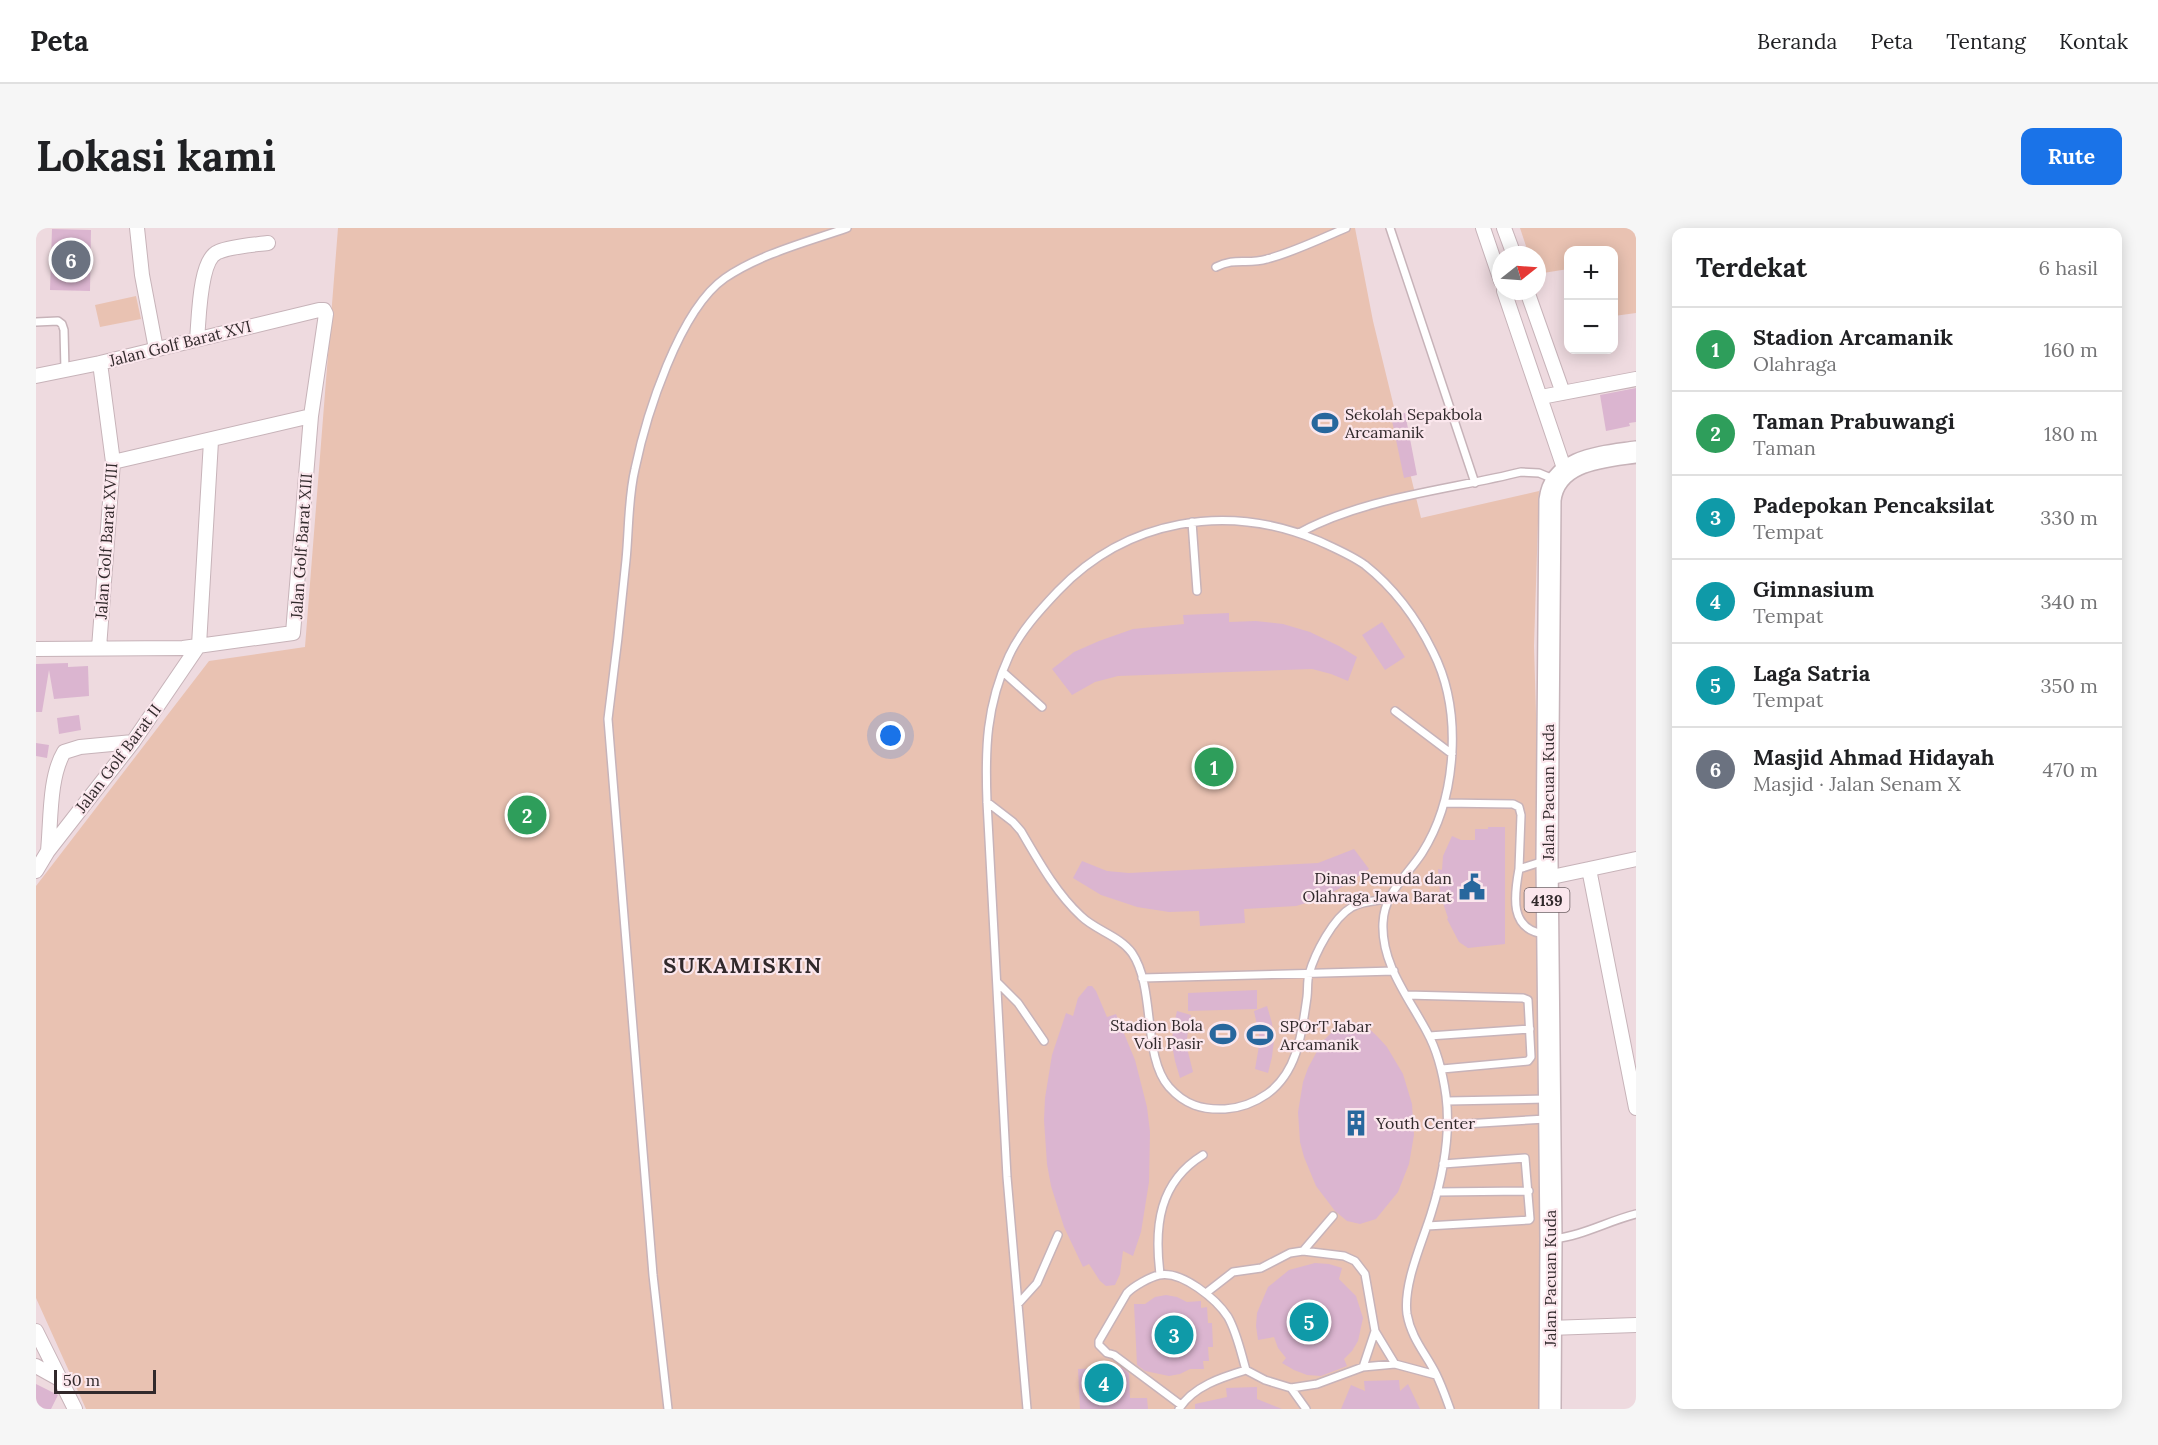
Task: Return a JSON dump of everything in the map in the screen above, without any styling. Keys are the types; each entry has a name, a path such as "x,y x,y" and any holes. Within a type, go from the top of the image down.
{"main road":[{"path":"1561,476 1581,462 1636,452"},
{"name":"Jalan Pacuan Kuda","path":"1550,1409 1551,1239 1547,869 1550,500 1551,489 1561,476"}],"street":[{"path":"137,228 142,275 156,349"},
{"path":"1483,228 1492,254"},
{"path":"1504,228 1511,246"},
{"path":"197,339 204,272 208,258 218,251 268,243"},
{"path":"1507,300 1541,397 1561,476"},
{"path":"1530,300 1563,393"},
{"name":"Jalan Golf Barat XVI","path":"36,376 324,310"},
{"name":"Jalan Golf Barat XIII","path":"36,649 183,648 290,634 294,630 311,416 326,314 324,310"},
{"name":"Jalan Golf Barat XVIII","path":"99,648 113,462 100,363"},
{"path":"1541,397 1636,379"},
{"path":"113,462 311,416"},
{"path":"199,645 211,441"},
{"name":"Jalan Golf Barat II","path":"36,871 48,851 133,742 199,645"},
{"path":"48,851 55,775 58,762 64,752 80,747 133,742"},
{"path":"1547,869 1589,869 1636,859"},
{"path":"1589,869 1636,1108"},
{"path":"1549,1328 1636,1325"},
{"path":"36,1330 75,1409"},
{"path":"36,1366 61,1380"}],"lane":[{"path":"668,1409 652,1264 608,719 619,632 634,470 652,406 681,336 701,302 724,279 773,253 847,228"},
{"path":"1216,267 1228,261 1257,262 1272,258 1347,228"},
{"path":"1390,228 1475,483"},
{"path":"36,322 58,321 63,324 65,370"},
{"path":"1299,532 1321,521 1362,508 1521,472 1561,476"},
{"path":"1192,522 1197,591"},
{"path":"1027,1409 1007,1178 987,802 986,750 989,716 1003,672 1021,634 1069,579 1103,554 1144,532 1192,522 1253,522 1299,532 1362,563 1386,584 1410,614 1434,654 1450,700 1452,754 1444,804 1423,851 1387,899 1383,922 1385,950 1406,995 1429,1036 1442,1069 1447,1101 1448,1125 1443,1164 1408,1290 1407,1311 1411,1332 1436,1375 1450,1409"},
{"path":"1003,672 1042,707"},
{"path":"1395,711 1452,754"},
{"path":"987,802 1021,831 1064,898 1083,919 1126,946 1133,954 1142,978 1160,1072 1168,1086 1184,1101 1195,1107 1209,1109 1244,1107 1257,1101 1284,1079 1297,1051 1309,974 1324,939 1334,922 1350,908 1358,904 1387,899"},
{"path":"1444,804 1513,804 1519,807 1521,815 1519,869 1515,892 1518,915 1524,926 1537,933 1547,934"},
{"path":"1519,869 1526,865 1547,869"},
{"path":"1142,978 1394,971"},
{"path":"997,982 1023,1010 1044,1041"},
{"path":"1406,995 1526,998 1529,1002 1531,1058 1527,1062 1442,1069"},
{"path":"1429,1036 1530,1029"},
{"path":"1447,1101 1549,1109"},
{"path":"1448,1125 1549,1109"},
{"path":"1160,1274 1157,1236 1163,1204 1175,1179 1191,1162 1203,1155"},
{"path":"1427,1226 1529,1220 1529,1191 1524,1158 1443,1164"},
{"path":"1437,1192 1529,1191"},
{"path":"1551,1239 1580,1234 1615,1219 1636,1214"},
{"path":"1303,1251 1333,1216"},
{"path":"1018,1304 1037,1283 1058,1235"},
{"path":"1206,1293 1233,1272 1261,1268 1286,1254 1303,1251 1344,1256 1361,1267 1367,1284 1376,1331 1395,1364"},
{"path":"1246,1370 1209,1383 1180,1407 1114,1355 1102,1350 1099,1341 1127,1293 1160,1274 1181,1279 1206,1293 1221,1307 1229,1320 1246,1370 1265,1380 1291,1388 1317,1384 1363,1367 1395,1364 1436,1375"},
{"path":"1363,1367 1376,1331"},
{"path":"1291,1388 1306,1409"}],"shaded area":[{"path":"338,228 1355,228 1373,321 1421,518 1539,491 1534,646 1541,1409 86,1409 36,1298 36,886 209,661 305,647"},
{"path":"1520,228 1636,228 1636,313 1618,315 1618,246 1564,246 1564,270 1546,273 1546,246 1526,246"},
{"path":"136,296 141,319 100,327 95,305"}],"building":[{"path":"52,229 91,230 90,291 50,290"},
{"path":"1636,388 1636,422 1629,423 1630,426 1606,431 1600,395"},
{"path":"1405,413 1417,475 1404,478 1391,416"},
{"path":"1229,613 1229,622 1256,621 1283,624 1310,632 1339,646 1357,657 1348,681 1312,669 1118,676 1095,682 1072,695 1052,669 1074,652 1133,629 1184,624 1183,615"},
{"path":"1382,622 1405,657 1385,670 1362,635"},
{"path":"68,663 68,667 88,666 89,696 54,699 49,670 42,712 36,712 36,664"},
{"path":"79,715 81,730 59,734 57,718"},
{"path":"36,743 49,745 47,758 36,756"},
{"name":"Dinas Pemuda dan Olahraga Jawa Barat","path":"1488,827 1505,827 1505,944 1468,948 1459,942 1447,919 1440,894 1438,869 1442,870 1443,856 1452,836 1461,840 1475,840 1475,829 1488,829"},
{"path":"1354,849 1369,869 1320,899 1296,906 1244,909 1245,923 1200,926 1199,911 1169,912 1137,907 1101,895 1073,878 1082,861 1107,871 1129,873 1318,863"},
{"path":"1088,986 1092,986 1096,991 1107,1017 1116,1014 1135,1060 1147,1107 1150,1132 1149,1182 1141,1232 1133,1256 1123,1251 1120,1274 1115,1285 1106,1286 1089,1264 1083,1267 1064,1227 1051,1186 1044,1120 1052,1055 1066,1013 1073,1016 1078,998"},
{"path":"1257,990 1257,1009 1188,1011 1188,993"},
{"path":"1267,1006 1274,1040 1268,1073 1255,1069 1260,1040 1254,1011"},
{"path":"1177,1011 1191,1015 1186,1044 1193,1072 1180,1078 1172,1045"},
{"name":"Youth Center","path":"1352,1022 1365,1025 1377,1036 1387,1047 1403,1074 1412,1104 1414,1135 1409,1164 1398,1192 1376,1219 1360,1224 1347,1221 1335,1211 1316,1186 1300,1142 1298,1112 1303,1082 1322,1042 1340,1024"},
{"path":"1315,1263 1342,1268 1339,1279 1356,1296 1363,1318 1358,1341 1344,1359 1347,1366 1321,1376 1307,1375 1282,1363 1286,1358 1278,1348 1274,1337 1258,1340 1256,1326 1257,1313 1268,1287 1289,1270"},
{"path":"1166,1295 1187,1302 1201,1301 1201,1308 1207,1307 1208,1323 1212,1323 1213,1347 1208,1347 1209,1361 1203,1361 1204,1369 1190,1369 1169,1376 1145,1371 1137,1365 1134,1304 1145,1304 1155,1297"},
{"path":"1121,1367 1129,1373 1130,1398 1147,1398 1148,1409 1080,1409 1078,1369"},
{"path":"1399,1380 1400,1391 1408,1384 1420,1409 1341,1409 1351,1385 1365,1391 1364,1381"},
{"path":"36,1384 58,1395 51,1409 36,1409"},
{"path":"1257,1387 1257,1399 1282,1409 1195,1409 1195,1404 1227,1397 1226,1388"}],"place":[{"name":"Masjid Ahmad Hidayah","path":"71,260"},
{"name":"Sekolah Sepakbola Arcamanik","path":"1325,423"},
{"name":"Stadion Arcamanik","path":"1214,767"},
{"name":"Taman Prabuwangi","path":"527,815"},
{"name":"Dinas Pemuda dan Olahraga Jawa Barat","path":"1472,887"},
{"name":"Stadion Bola Voli Pasir","path":"1223,1034"},
{"name":"SPOrT Jabar Arcamanik","path":"1260,1035"},
{"name":"Youth Center","path":"1356,1123"},
{"name":"Laga Satria","path":"1309,1322"},
{"name":"Padepokan Pencaksilat","path":"1174,1335"},
{"name":"Gimnasium","path":"1104,1383"}],"district":[{"name":"SUKAMISKIN","path":"743,965"}]}
